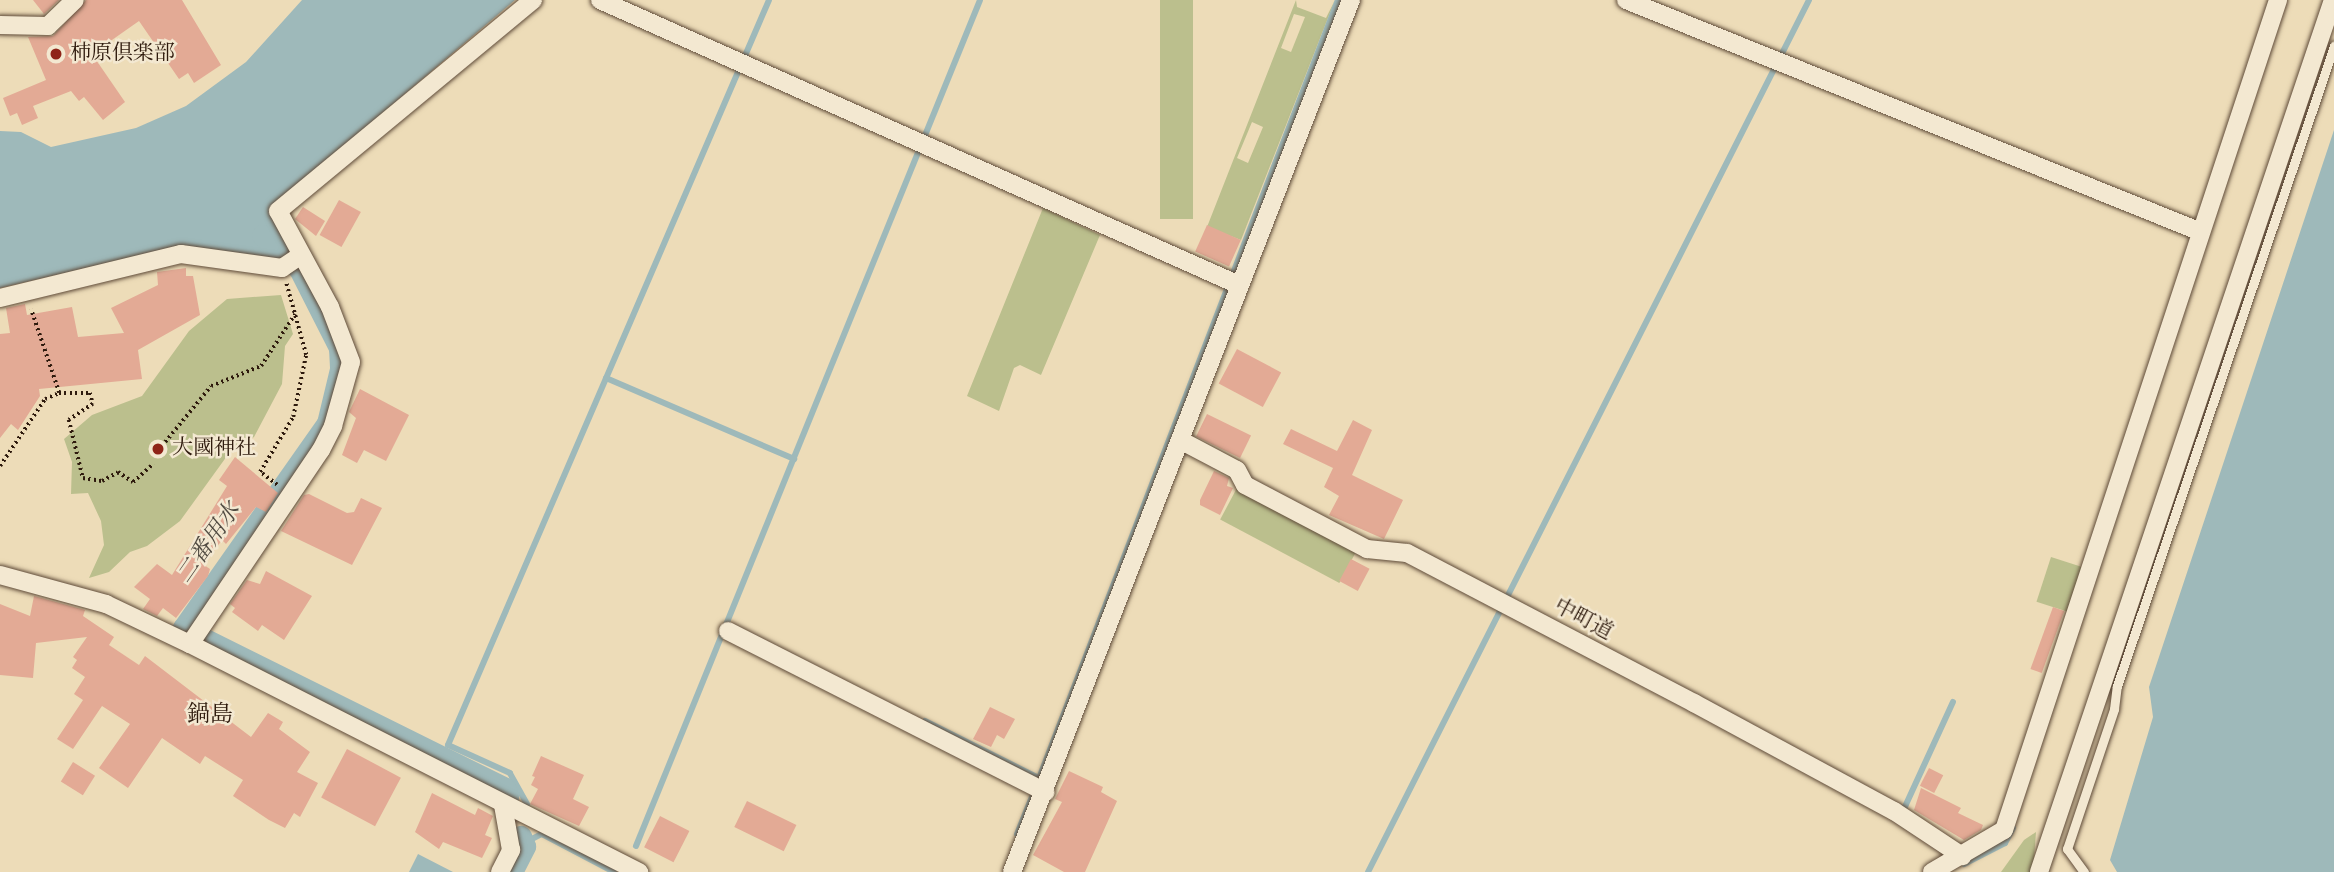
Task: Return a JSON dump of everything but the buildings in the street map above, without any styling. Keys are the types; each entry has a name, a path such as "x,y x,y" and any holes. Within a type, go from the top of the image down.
{"street":[{"path":"0,25 48,26 75,0"},
{"path":"195,635 321,450 344,392 351,362 330,307 292,262 278,211 533,0"},
{"path":"600,0 1232,282"},
{"path":"1012,872 1180,440 1232,282 1351,0"},
{"path":"1626,0 2201,232"},
{"path":"1932,872 2004,830 2278,0"},
{"path":"2039,872 2333,0"},
{"path":"0,298 181,254 292,262"},
{"name":"中町道","path":"1180,440 1237,470 1245,485 1367,549 1408,553 1894,811 1962,856"},
{"path":"0,575 62,589 195,635 503,805 639,872"},
{"path":"728,631 1045,792"},
{"path":"500,872 511,850 503,805"}],"lane":[{"path":"2084,872 2067,849 2114,709 2117,686 2334,46"}],"path":[{"path":"277,485 260,472 293,417 306,355 295,314 292,262"},
{"path":"25,292 59,393"},
{"path":"165,442 211,386 261,366 295,314"},
{"path":"0,466 45,400 59,393 90,393 93,404 69,420 83,478 102,481 118,472 133,482 153,464"}],"green space":[{"path":"1160,0 1193,0 1193,219 1160,219"},
{"path":"1296,0 1297,7 1326,18 1335,0 1241,240 1207,227","holes":["1294,14 1305,17 1291,52 1281,48","1252,122 1263,127 1248,163 1237,158"]},
{"path":"1043,208 1100,235 1041,375 1020,365 1014,368 999,411 967,396"},
{"path":"281,295 293,334 285,346 282,384 254,437 227,456 180,521 147,546 130,552 109,572 89,578 104,545 101,521 88,493 71,494 72,462 64,439 92,415 142,396 189,331 227,299"},
{"path":"1238,486 1357,549 1339,583 1220,520"},
{"path":"2051,557 2085,568 2071,613 2036,602"},
{"path":"2036,832 2033,872 2001,872 2024,840"}],"water":[{"path":"302,0 515,0 270,209 288,250 279,259 172,248 0,288 0,131 21,132 51,147 136,128 186,106 246,62"},
{"path":"2334,130 2334,872 2117,872 2110,860 2153,717 2149,687"},
{"path":"418,854 453,872 409,872"}],"waterway":[{"path":"527,804 510,773 448,745 769,0"},
{"path":"636,846 980,0"},
{"path":"1038,781 1338,0"},
{"path":"1368,872 1809,0"},
{"name":"二番用水","path":"262,235 299,269 339,348 340,369 327,423 183,628 505,788 508,796"},
{"path":"606,378 794,459"},
{"path":"1903,811 1953,702"},
{"path":"925,721 1039,778"},
{"path":"1017,834 1032,797"},
{"path":"1964,864 2005,843 2013,828"},
{"path":"524,843 542,834 614,872"},
{"name":"二番用水","path":"512,872 525,846 521,836"}],"place":[{"name":"柿原倶楽部","path":"56,54"},
{"name":"大國神社","path":"158,449"}],"district":[{"name":"鍋島","path":"210,716"}]}
